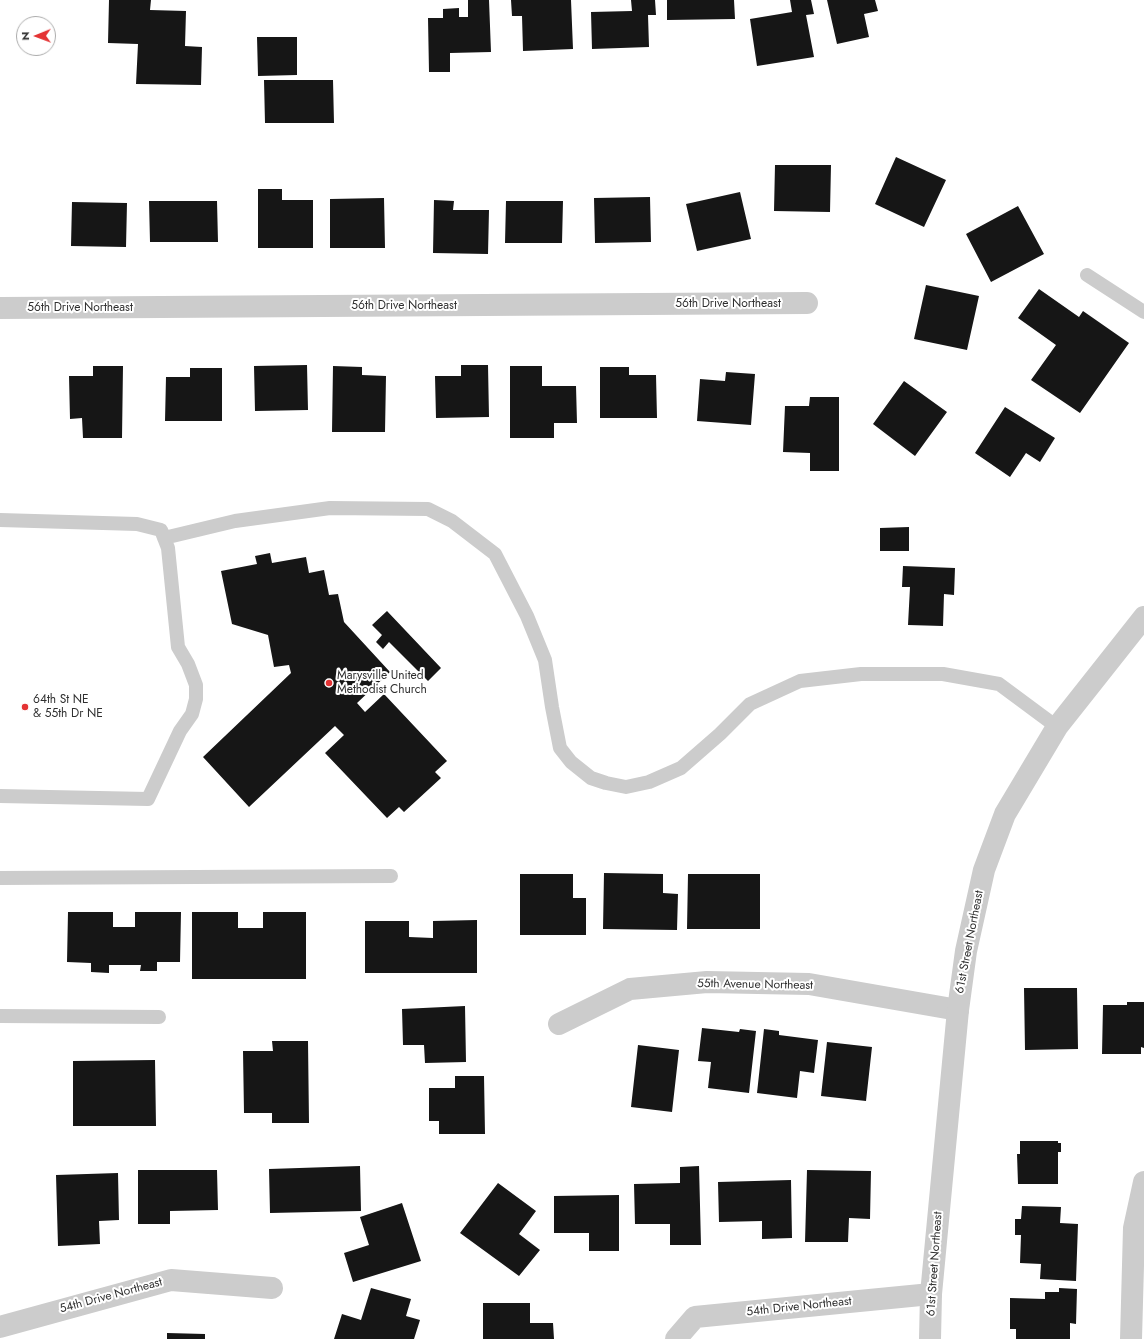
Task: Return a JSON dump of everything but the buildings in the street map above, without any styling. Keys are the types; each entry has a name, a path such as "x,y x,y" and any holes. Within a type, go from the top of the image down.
{"street":[{"name":"56th Drive Northeast","path":"0,308 807,303"},
{"name":"61st Street Northeast","path":"930,1339 931,1294 958,1010 966,951 984,870 1005,814 1057,727 1144,616"},
{"name":"55th Avenue Northeast","path":"558,1024 630,989 707,982 809,984 958,1010"},
{"path":"1130,1339 1134,1228 1144,1182"},
{"name":"54th Drive Northeast","path":"0,1327 170,1280 272,1288"},
{"name":"54th Drive Northeast","path":"676,1339 695,1317 931,1294"}],"lane":[{"path":"1087,275 1144,312"},
{"path":"164,538 235,521 330,508 428,509 452,521 495,554 527,616 545,660 560,748 571,762 591,778 606,783 626,787 648,782 681,768 720,734 750,704 800,681 861,674 943,674 999,684 1057,727"},
{"path":"0,520 137,524 161,530 168,548 178,647 188,664 196,684 196,699 192,714 180,731 148,799 0,796"},
{"path":"0,878 391,876"},
{"path":"0,1016 159,1017"}],"place":[{"name":"Marysville United Methodist Church","path":"329,683"},
{"name":"64th St NE & 55th Dr NE","path":"25,707"}]}
